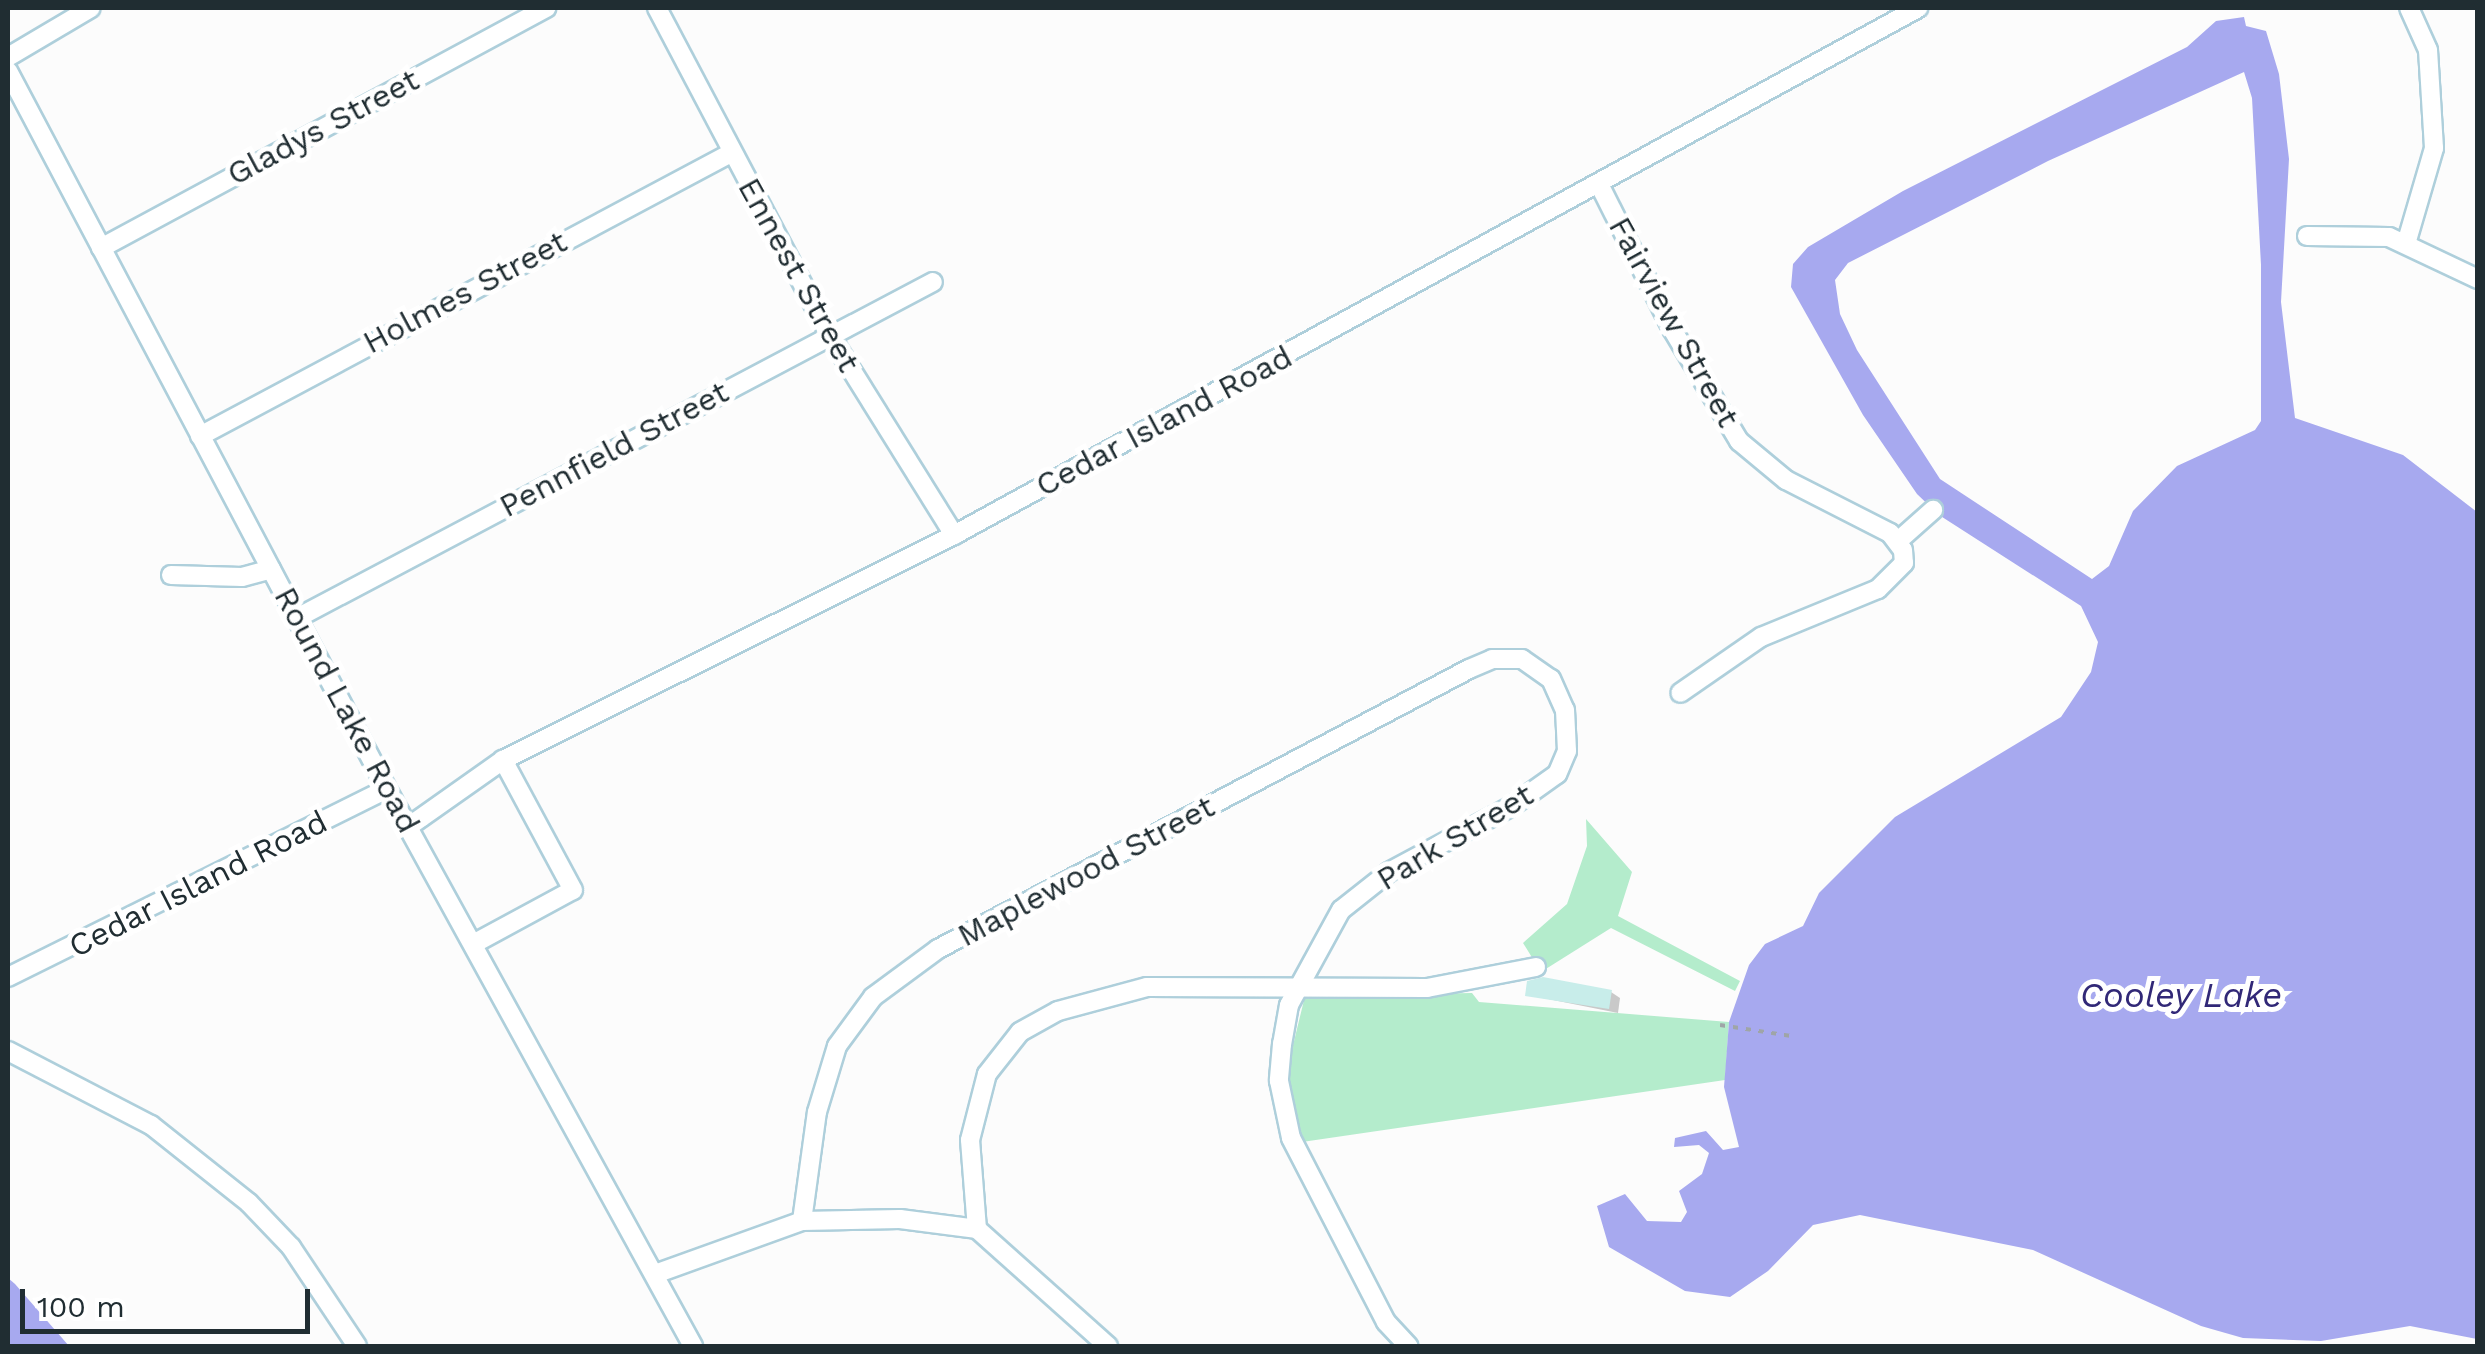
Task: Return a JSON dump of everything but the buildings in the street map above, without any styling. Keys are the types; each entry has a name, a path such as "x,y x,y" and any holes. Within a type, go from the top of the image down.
{"street":[{"path":"8,56 92,8"},
{"name":"Gladys Street","path":"102,248 546,8"},
{"name":"Ennest Street","path":"656,8 829,334 954,535"},
{"name":"Cedar Island Road","path":"408,827 503,760 954,535 1918,8"},
{"path":"2406,244 2434,148 2428,50 2410,8"},
{"name":"Round Lake Road","path":"8,70 408,827 475,943 692,1346"},
{"name":"Holmes Street","path":"200,436 731,153"},
{"name":"Fairview Street","path":"1600,184 1672,329 1739,441 1786,480 1901,546"},
{"path":"2307,236 2389,236 2478,280"},
{"name":"Pennfield Street","path":"297,618 932,282"},
{"path":"1680,694 1762,637 1878,589 1904,563 1901,546 1933,510"},
{"path":"171,575 242,577 271,569"},
{"name":"Maplewood Street","path":"802,1221 817,1112 838,1046 874,997 938,950 1469,668 1492,659 1522,659"},
{"name":"Park Street","path":"1408,1346 1386,1322 1291,1138 1279,1081 1297,990 1341,910 1388,872 1512,806 1557,774 1567,751 1565,710 1551,680 1522,659"},
{"path":"475,943 573,890 503,760"},
{"name":"Cedar Island Road","path":"8,978 388,789"},
{"path":"976,1229 970,1140 986,1074 1020,1032 1058,1011 1146,987 1297,990 1466,985 1536,967"},
{"path":"8,1050 151,1125 249,1203 291,1248 357,1346"},
{"path":"655,1274 802,1221 900,1220 976,1229 1108,1346"},
{"path":"1078,1346 1092,1330"}],"path":[{"path":"1720,1024 1791,1036"}],"green space":[{"path":"1586,819 1632,872 1618,916 1740,981 1735,991 1611,928 1541,972 1523,943 1567,904 1587,846"},
{"path":"1472,993 1479,1002 1729,1022 1725,1080 1302,1142 1287,1070 1305,996"}],"water":[{"name":"Cooley Lake","path":"2244,17 2246,26 2266,31 2279,74 2289,159 2281,302 2295,418 2403,455 2477,512 2477,1339 2410,1326 2321,1341 2243,1338 2201,1326 2033,1250 1860,1215 1813,1225 1768,1271 1730,1297 1685,1291 1609,1247 1597,1206 1625,1194 1647,1221 1681,1222 1687,1212 1679,1191 1702,1174 1709,1153 1699,1145 1674,1147 1675,1138 1706,1131 1723,1150 1739,1147 1724,1087 1729,1022 1749,965 1765,944 1803,926 1819,893 1895,817 2061,717 2091,672 2098,642 2081,606 1939,515 1917,494 1863,415 1791,287 1793,264 1808,247 1903,191 2187,47 2216,21","holes":["2244,72 2252,98 2261,265 2261,421 2255,430 2177,466 2133,511 2109,566 2092,579 1940,479 1857,350 1840,314 1835,280 1848,263 2048,161"]},
{"path":"8,1278 15,1284 69,1346 8,1346"}]}
